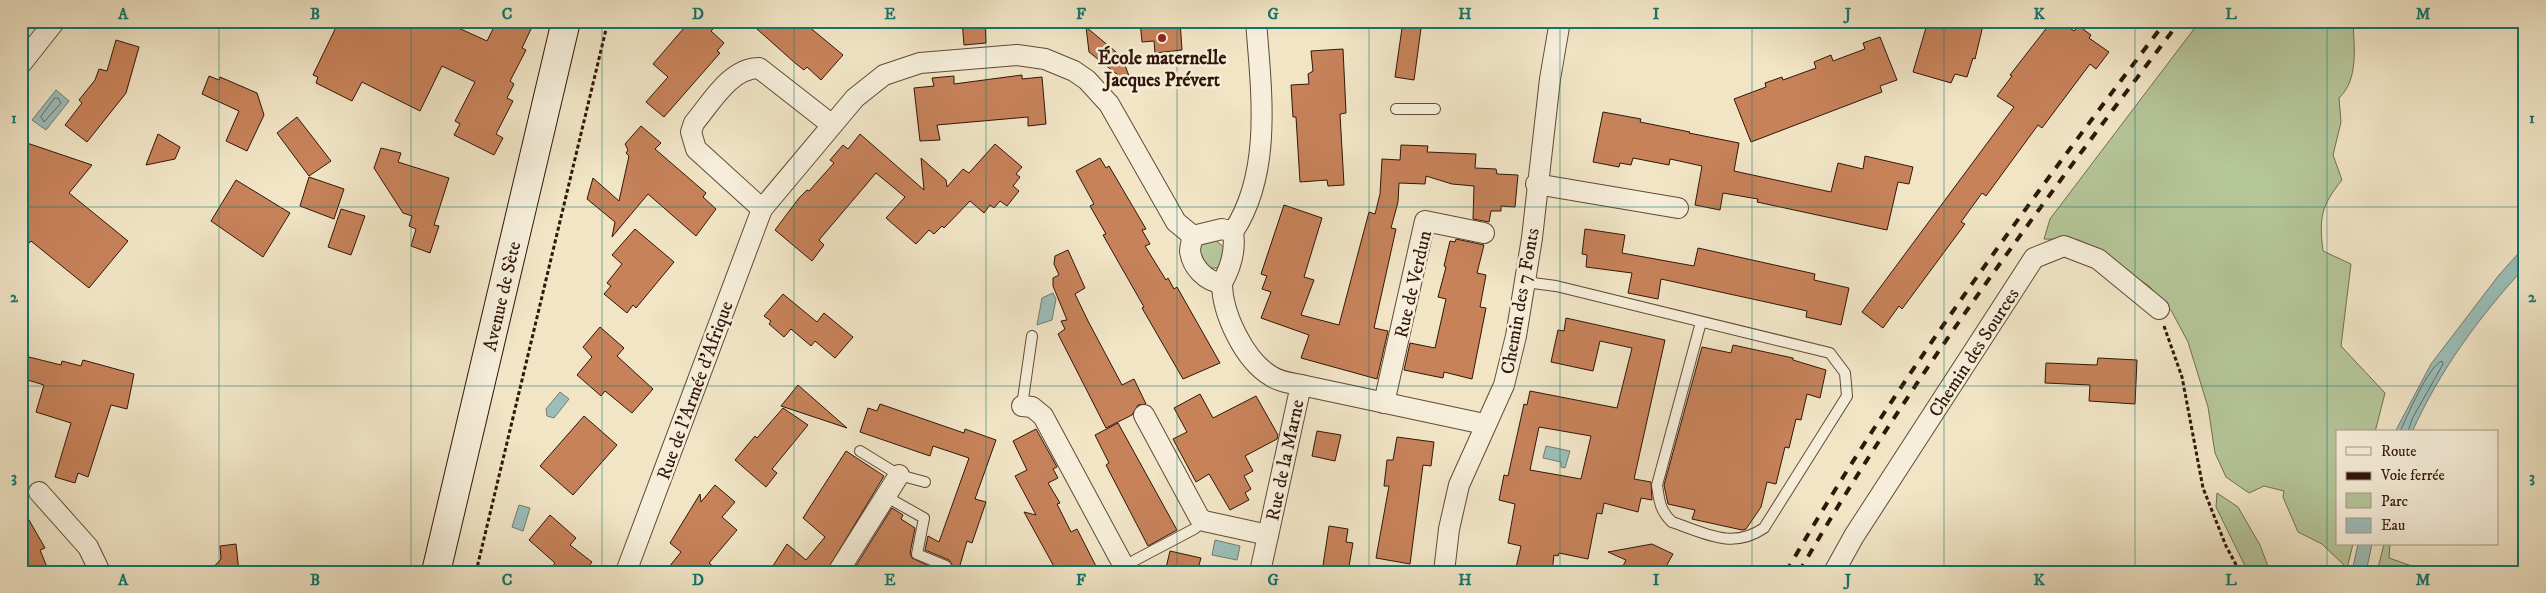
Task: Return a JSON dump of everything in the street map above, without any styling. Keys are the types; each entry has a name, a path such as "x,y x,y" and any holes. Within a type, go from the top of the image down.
{"main road":[{"name":"Avenue de Sète","path":"436,572 566,21"}],"street":[{"path":"21,64 55,21"},
{"path":"1256,21 1260,90 1260,143 1250,200 1233,232 1234,242 1231,263 1222,283 1222,300 1226,314 1250,357 1271,377 1300,385"},
{"name":"Chemin des 7 Fonts","path":"1444,572 1449,529 1459,485 1484,424 1504,385 1516,336 1560,21"},
{"name":"Rue de l'Armée d'Afrique","path":"626,572 762,209 832,125 869,86 884,75 920,63 1003,55 1029,55 1045,59 1074,71 1098,92 1118,118 1176,222 1193,236"},
{"path":"762,209 696,149 691,132 694,123 735,75 750,68 759,68 832,125"},
{"path":"1536,184 1678,208"},
{"name":"Rue de Verdun","path":"1384,403 1425,221 1484,232"},
{"path":"1222,283 1215,283 1203,275 1194,264 1190,251 1193,236 1210,230 1222,229 1233,232"},
{"name":"Chemin des Sources","path":"1834,572 1854,536 2034,258 2064,246 2098,259 2158,309"},
{"name":"Rue de la Marne","path":"1260,572 1300,385 1484,424"},
{"path":"1022,406 1032,407 1043,416 1125,569"},
{"path":"1144,415 1199,517 1204,521 1268,535"},
{"path":"838,572 899,475"},
{"path":"39,492 88,547 100,572"}],"lane":[{"path":"1396,109 1435,109"},
{"path":"1525,282 1556,286 1830,353 1845,373 1847,396 1764,528 1751,537 1726,540 1672,522 1665,516 1659,503 1657,485 1701,322"},
{"path":"1022,406 1032,336"},
{"path":"860,450 899,475 925,482"},
{"path":"885,496 924,518 917,554 946,566"},
{"path":"1125,569 1194,529 1204,521"}],"path":[{"path":"476,572 608,21"},
{"path":"2158,309 2182,377 2203,488 2226,546 2240,572"}],"green space":[{"path":"2200,21 2353,21 2354,62 2350,82 2339,98 2341,122 2333,155 2342,180 2330,197 2323,212 2321,229 2323,251 2351,264 2341,346 2385,393 2376,430 2336,430 2336,546 2352,546 2347,568 2322,544 2298,532 2283,497 2284,491 2264,486 2249,493 2226,477 2215,453 2208,407 2188,342 2172,312 2149,286 2079,240 2044,239 2050,219"},
{"path":"1215,240 1225,248 1218,268 1205,268 1198,248 1201,244"},
{"path":"2217,493 2238,507 2260,545 2270,572 2248,572 2216,507"},
{"path":"2384,546 2390,546 2389,558 2429,572 2377,572"}],"water":[{"path":"56,90 69,101 46,130 32,120"},
{"path":"2525,246 2525,267 2492,305 2462,345 2435,387 2413,430 2396,430 2431,364 2499,275"},
{"path":"1053,293 1056,299 1052,320 1037,325 1042,298"},
{"path":"560,392 569,399 554,418 547,416 546,409"},
{"path":"1546,446 1570,451 1565,468 1561,467 1561,462 1543,458"},
{"path":"519,505 530,508 523,531 512,527"},
{"path":"1215,540 1240,546 1237,560 1212,555"},
{"path":"2358,546 2372,546 2366,572 2352,572"}],"building":[{"path":"339,21 456,21 454,26 487,41 497,21 515,21 531,29 522,48 526,50 510,81 514,84 507,98 513,101 496,134 503,138 494,155 454,135 460,124 455,121 475,82 442,66 420,111 362,82 352,101 316,83 318,77 313,75"},
{"path":"690,21 721,21 711,31 724,43 717,51 720,53 664,117 646,102 668,77 653,64"},
{"path":"748,21 802,21 843,55 821,80 807,67 804,70 795,63"},
{"path":"962,21 985,21 986,43 964,45"},
{"name":"École maternelle Jacques Prévert","path":"1140,21 1180,21 1182,50 1155,53 1154,41 1142,42"},
{"path":"1403,21 1422,21 1414,80 1395,77"},
{"path":"1928,21 1984,21 1975,59 1973,58 1967,77 1955,74 1951,83 1913,72"},
{"path":"2052,21 2060,21 2074,31 2079,26 2091,35 2089,38 2109,52 2096,69 2090,64 2042,128 2038,125 1986,196 1982,193 1961,222 1965,224 1902,309 1899,306 1883,328 1862,312 2014,107 1997,96 2012,76 2010,75"},
{"name":"École maternelle Jacques Prévert","path":"1086,27 1122,57 1133,87 1089,52"},
{"path":"1880,37 1897,80 1880,86 1882,92 1751,142 1734,99 1766,87 1765,83 1782,77 1783,80 1816,68 1814,62 1831,55 1833,61 1865,49 1863,43"},
{"path":"116,40 139,47 126,93 87,142 65,125 82,103 79,100 95,80 99,69 107,71"},
{"path":"1343,49 1346,113 1340,114 1344,185 1328,186 1327,180 1300,182 1296,117 1293,117 1291,85 1309,84 1308,74 1313,71 1311,51"},
{"path":"1022,75 1022,79 1042,77 1046,124 1028,126 1028,117 937,125 940,140 920,141 914,88 934,86 932,78 954,76 954,84"},
{"path":"209,76 219,80 220,77 257,93 264,115 247,151 226,141 239,111 202,94"},
{"path":"1603,112 1641,119 1640,122 1739,143 1734,171 1831,192 1838,163 1863,169 1865,156 1913,167 1909,184 1898,182 1887,230 1757,202 1758,199 1723,193 1720,210 1695,205 1702,166 1670,159 1669,165 1633,158 1631,165 1620,163 1619,167 1593,162"},
{"path":"297,117 331,161 309,176 277,133"},
{"path":"641,126 661,143 655,149 706,193 703,197 716,209 696,236 648,194 612,237 615,222 587,199 593,178 619,201 629,156 626,153 628,150 625,144"},
{"path":"158,134 180,147 175,159 146,165"},
{"path":"860,134 924,190 921,158 946,180 947,187 963,169 969,173 995,144 1022,167 1016,174 1020,177 1013,186 1019,191 1007,206 1000,201 994,208 990,205 984,213 970,201 944,228 942,226 934,234 929,230 916,244 886,218 905,197 876,173 819,240 824,245 812,261 775,230 799,198 807,190 809,191 834,163 830,160 843,145 848,149"},
{"path":"21,141 92,165 69,193 128,241 89,288 31,241 21,252"},
{"path":"1401,145 1428,146 1427,152 1476,154 1475,168 1496,169 1497,174 1518,175 1515,207 1501,206 1501,211 1491,211 1489,222 1473,219 1474,186 1452,184 1426,176 1425,184 1399,183 1398,202 1391,228 1396,229 1374,328 1388,331 1377,379 1301,358 1309,335 1261,318 1271,292 1262,289 1267,276 1261,274 1284,205 1322,218 1304,277 1314,280 1301,315 1339,325 1369,212 1375,214 1380,194 1382,159 1400,160"},
{"path":"381,148 401,153 398,162 449,178 434,225 439,226 430,253 411,246 416,229 409,226 412,216 403,213 374,168"},
{"path":"1100,158 1106,168 1109,166 1146,229 1142,230 1150,244 1145,246 1166,280 1168,278 1174,289 1177,287 1220,363 1183,379 1103,235 1106,234 1090,206 1094,204 1076,171"},
{"path":"309,177 344,189 334,219 300,206"},
{"path":"236,180 290,213 263,257 211,221"},
{"path":"341,209 365,216 351,255 328,247"},
{"path":"635,229 674,262 636,308 633,305 627,313 604,294 611,286 607,283 622,264 612,255"},
{"path":"1585,229 1625,235 1622,253 1694,266 1698,248 1815,274 1814,280 1849,288 1841,325 1806,317 1807,311 1661,279 1658,299 1628,293 1632,273 1586,267 1587,255 1582,254"},
{"path":"1456,239 1484,245 1477,273 1486,275 1480,307 1486,308 1472,379 1444,372 1443,378 1404,370 1410,343 1435,348 1446,299 1438,297 1446,267 1444,266 1450,241 1455,242"},
{"path":"1068,250 1085,288 1075,294 1088,321 1122,385 1134,379 1146,404 1138,405 1132,415 1106,428 1058,334 1065,329 1061,321 1067,320 1053,286 1053,278 1059,275 1054,264 1055,256"},
{"path":"783,294 817,322 824,313 853,337 835,358 815,341 811,346 791,329 784,337 769,324 771,321 764,316"},
{"path":"1566,318 1665,340 1634,479 1651,482 1652,500 1641,498 1638,512 1604,503 1602,514 1597,513 1588,559 1559,553 1558,556 1554,555 1552,572 1515,572 1521,546 1508,543 1515,504 1499,500 1504,475 1508,476 1524,404 1527,405 1530,391 1617,408 1632,348 1600,341 1593,371 1551,362 1558,330 1564,331","holes":["1539,427 1591,436 1581,479 1530,470"]},
{"path":"600,327 624,348 617,356 653,389 632,413 605,391 601,396 577,375 592,357 583,347"},
{"path":"1733,345 1793,358 1793,360 1826,370 1820,398 1807,394 1801,420 1796,419 1789,448 1785,447 1776,484 1767,482 1761,507 1746,529 1742,530 1692,519 1695,510 1668,504 1664,485 1702,347 1731,353"},
{"path":"29,357 61,365 62,361 81,366 83,360 134,374 127,409 111,405 88,477 78,473 75,483 55,477 71,423 36,412 44,385 21,378"},
{"path":"2098,358 2137,360 2135,404 2089,401 2090,385 2045,383 2046,363 2097,365"},
{"path":"798,385 847,428 781,406"},
{"path":"1200,394 1213,418 1256,396 1278,435 1277,439 1245,456 1253,471 1244,476 1251,489 1245,493 1249,500 1230,510 1209,474 1196,482 1173,439 1187,432 1174,408"},
{"path":"880,404 964,433 965,429 996,440 975,499 986,502 972,543 967,541 958,572 950,572 953,566 949,560 925,550 928,536 939,542 969,458 933,446 930,456 860,432 868,408 877,411"},
{"path":"783,408 808,425 772,469 777,473 766,487 735,460 755,436 757,438"},
{"path":"584,416 617,445 573,495 540,466"},
{"path":"1118,423 1177,530 1148,546 1106,465 1109,463 1095,435"},
{"path":"1036,429 1057,467 1053,469 1058,478 1048,483 1060,503 1057,504 1071,532 1077,529 1099,572 1057,572 1024,512 1036,515 1015,476 1027,470 1013,441"},
{"path":"1317,431 1341,435 1335,461 1312,456"},
{"path":"1397,437 1434,442 1431,466 1423,465 1410,564 1376,558 1389,486 1384,486 1387,460 1393,460"},
{"path":"846,451 884,476 826,572 769,572 787,544 806,560 825,537 803,518"},
{"path":"715,485 735,502 722,517 737,530 709,563 720,572 665,572 681,552 670,543 700,494 701,502"},
{"path":"21,506 45,548 40,550 49,572 21,572"},
{"path":"892,508 903,515 901,519 915,528 910,553 912,558 942,572 852,572"},
{"path":"550,515 576,538 570,545 592,562 584,572 548,572 555,563 529,540"},
{"path":"1329,526 1348,529 1346,542 1353,543 1348,572 1322,572"},
{"path":"236,544 239,572 209,572 221,559 220,546"},
{"path":"1652,544 1673,554 1663,572 1620,572 1626,560 1608,552"},
{"path":"1170,551 1201,558 1197,572 1165,572"}],"railway":[{"path":"1786,572 1874,429 1967,290 2065,155 2166,21"},
{"path":"1799,572 1842,500 1933,359 2030,222 2180,21"}],"place":[{"name":"École maternelle Jacques Prévert","path":"1162,38"}]}
